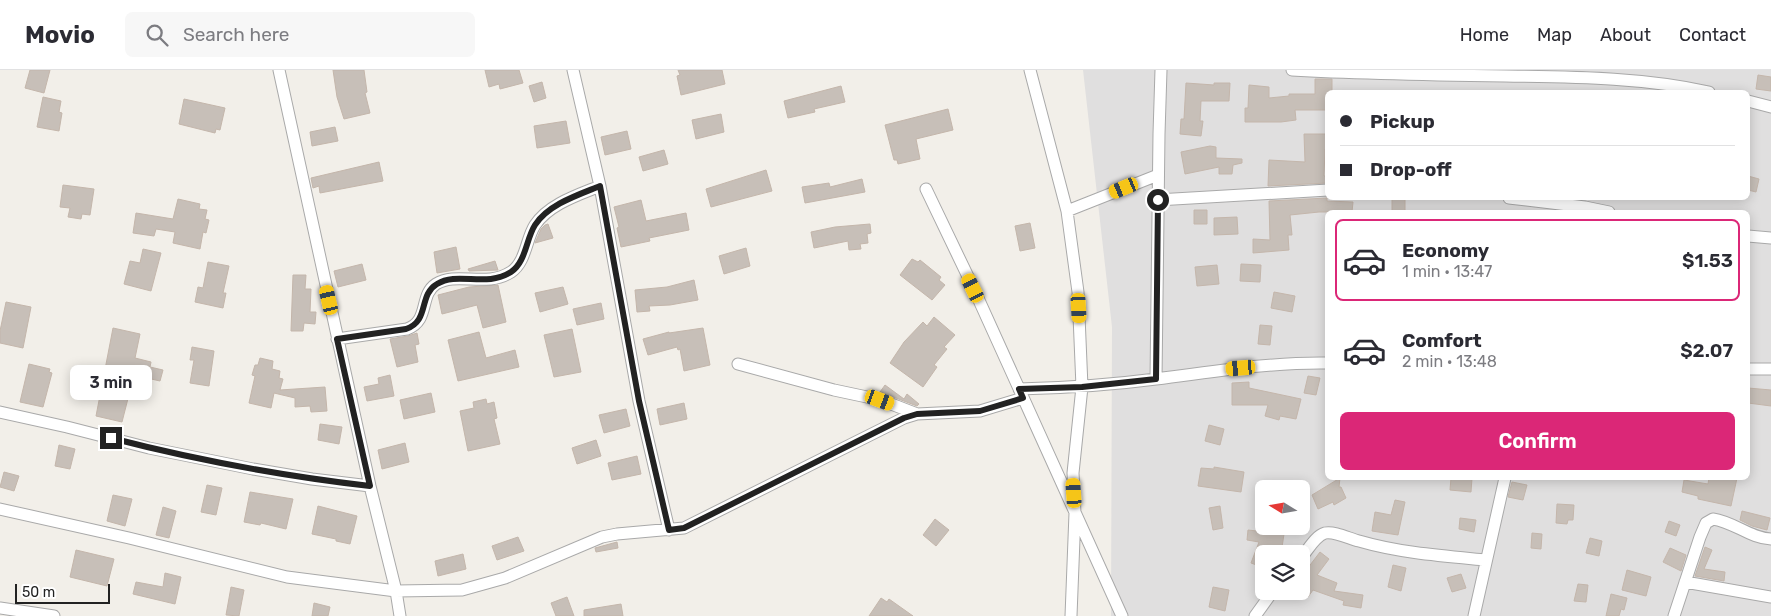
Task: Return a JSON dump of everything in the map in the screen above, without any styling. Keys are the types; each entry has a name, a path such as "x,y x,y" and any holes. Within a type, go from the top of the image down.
{"street":[{"path":"279,70 337,339 396,591 400,616"},
{"path":"573,70 600,186 639,401 669,530"},
{"path":"1030,70 1067,211 1078,292 1082,387 1073,473 1076,513 1070,616"},
{"path":"1156,379 1161,70"},
{"path":"1292,70 1369,74 1606,78 1700,90"},
{"path":"1750,102 1771,107"},
{"path":"1067,211 1158,175"},
{"path":"337,339 415,326 420,320 431,289 437,284 459,278 486,280 504,276 513,270 520,261 531,233 542,217 556,206 600,186"},
{"path":"926,189 1122,616"},
{"path":"1158,200 1325,190"},
{"path":"1525,200 1599,210"},
{"path":"1750,236 1771,238"},
{"path":"0,509 130,538 287,577 396,591 462,590 505,578 602,537 684,528 695,524 904,418 917,414 980,411 1021,394 1241,368 1325,363"},
{"path":"738,364 834,390 880,400 917,414"},
{"path":"1750,369 1771,369"},
{"path":"0,412 149,448 244,467 312,479 370,486"},
{"path":"1474,616 1505,480"},
{"path":"1674,616 1706,524 1713,519 1722,520 1765,539 1771,539"},
{"path":"1310,547 1318,537 1326,533 1368,544 1423,554 1486,560"},
{"path":"1685,582 1771,597"},
{"path":"1255,616 1267,600"},
{"path":"0,608 54,616"}],"shaded area":[{"path":"1083,70 1771,70 1771,616 1111,616 1112,327"}],"building":[{"path":"30,70 50,70 44,93 25,88"},
{"path":"333,70 364,70 367,92 365,93 370,113 344,119 337,97"},
{"path":"485,70 519,70 523,83 500,89 499,84 489,87"},
{"path":"678,70 722,70 725,84 681,95 677,76 680,75"},
{"path":"1758,75 1771,77 1771,91 1756,89"},
{"path":"1315,79 1332,79 1332,90 1325,90 1325,110 1295,110 1296,120 1245,122 1245,108 1248,108 1249,85 1269,87 1269,98 1289,96 1289,94 1315,94"},
{"path":"542,82 546,98 534,102 529,86"},
{"path":"1186,83 1214,85 1214,83 1230,83 1229,101 1201,101 1200,121 1203,121 1201,136 1180,134 1181,119 1184,119"},
{"path":"841,86 845,102 814,109 815,112 788,118 784,101"},
{"path":"43,97 61,101 59,112 62,113 59,131 37,127"},
{"path":"184,99 225,108 220,130 216,129 215,133 179,124"},
{"path":"948,109 953,130 916,139 920,159 898,164 897,160 894,160 885,125"},
{"path":"721,114 724,132 696,139 692,120"},
{"path":"566,121 570,143 537,148 534,126"},
{"path":"335,127 338,141 312,146 310,132"},
{"path":"627,131 631,149 605,155 601,137"},
{"path":"1304,134 1325,134 1325,183 1268,186 1269,160 1305,162"},
{"path":"1210,146 1216,147 1216,158 1242,159 1242,163 1233,165 1232,174 1219,174 1219,167 1185,174 1181,152"},
{"path":"664,150 668,164 643,171 639,157"},
{"path":"379,162 383,181 320,193 319,186 313,188 311,178"},
{"path":"766,170 772,191 711,207 706,189"},
{"path":"1750,177 1759,179 1756,192 1750,190"},
{"path":"862,179 865,192 805,203 802,187 829,183 830,187"},
{"path":"63,185 94,189 90,215 82,214 81,219 68,217 70,208 60,207"},
{"path":"1325,198 1327,201 1353,202 1352,210 1325,210 1325,212 1290,215 1292,235 1288,235 1289,250 1253,253 1253,239 1270,240 1269,201"},
{"path":"178,199 200,204 199,209 207,210 205,219 209,220 206,233 203,232 200,249 173,243 175,232 156,229 154,236 133,233 136,213 173,219"},
{"path":"641,200 646,221 686,213 689,230 649,238 650,241 621,247 614,207"},
{"path":"1392,200 1405,200 1405,210 1392,210"},
{"path":"1194,210 1207,210 1207,224 1194,224"},
{"path":"1237,217 1238,234 1214,235 1214,218"},
{"path":"1030,223 1035,248 1020,251 1015,226"},
{"path":"548,224 553,238 535,243 541,229"},
{"path":"870,224 871,233 867,234 868,243 860,244 861,249 849,250 848,241 814,248 811,232 835,227"},
{"path":"456,247 460,269 437,273 434,252"},
{"path":"746,248 750,266 724,274 719,256"},
{"path":"143,249 161,253 151,291 124,284 130,261 140,263"},
{"path":"912,259 918,262 920,260 941,277 939,280 945,285 932,300 900,275"},
{"path":"495,261 498,270 469,271 468,269"},
{"path":"208,262 229,266 223,293 226,293 223,308 195,302 198,287 203,288"},
{"path":"362,264 366,280 338,287 334,271"},
{"path":"1241,264 1261,265 1260,282 1240,281"},
{"path":"1217,265 1219,284 1197,286 1195,267"},
{"path":"293,275 306,275 305,289 311,289 310,312 316,312 315,324 304,323 303,331 291,331"},
{"path":"694,280 698,300 670,305 649,306 650,311 637,312 635,290 667,287"},
{"path":"498,285 506,322 483,328 477,305 442,314 438,295 469,287"},
{"path":"563,287 568,304 540,312 535,293"},
{"path":"1274,292 1295,296 1292,312 1271,308"},
{"path":"6,302 31,307 23,348 0,343 0,331"},
{"path":"601,303 604,319 577,325 573,309"},
{"path":"934,317 955,335 944,347 947,349 934,365 937,367 923,387 890,363 904,342 923,322 927,326"},
{"path":"1260,325 1272,326 1270,345 1258,344"},
{"path":"113,328 140,334 135,358 151,362 150,367 163,370 160,381 134,375 122,422 96,416"},
{"path":"703,328 710,365 684,371 680,349 678,350 677,347 648,355 643,339 669,332"},
{"path":"572,329 581,372 554,377 544,335"},
{"path":"479,332 486,358 515,350 519,367 458,381 448,340"},
{"path":"417,333 419,344 415,345 418,362 397,367 390,339"},
{"path":"192,347 214,351 209,386 190,383 194,360 190,360"},
{"path":"260,358 273,361 272,369 280,371 279,378 283,379 280,390 325,387 327,411 311,412 310,406 295,407 295,398 274,393 271,408 249,403 255,376 252,375 255,365 258,365"},
{"path":"29,364 50,369 49,372 52,373 43,407 20,402"},
{"path":"390,375 394,396 367,401 364,387 379,384 378,378"},
{"path":"1308,376 1320,378 1316,395 1304,393"},
{"path":"1249,382 1249,388 1301,399 1296,419 1280,416 1279,420 1265,416 1268,405 1232,405 1232,383"},
{"path":"885,385 904,399 907,394 919,404 917,406 880,392"},
{"path":"1750,388 1771,390 1771,406 1750,403"},
{"path":"431,393 435,412 404,419 400,400"},
{"path":"486,399 487,404 494,402 497,418 494,419 500,444 468,451 460,411 474,408 473,402"},
{"path":"684,403 687,419 660,425 657,409"},
{"path":"626,409 630,426 604,433 599,415"},
{"path":"320,424 342,427 339,444 318,440"},
{"path":"1209,425 1224,429 1220,445 1205,441"},
{"path":"596,440 601,456 577,464 572,448"},
{"path":"405,443 409,462 382,469 378,450"},
{"path":"59,445 75,449 70,469 55,466"},
{"path":"637,456 641,474 612,480 608,463"},
{"path":"1214,467 1244,472 1241,492 1198,486 1201,468 1214,469"},
{"path":"4,472 19,476 14,491 0,487"},
{"path":"1340,480 1339,487 1341,487 1346,498 1334,505 1333,502 1318,509 1312,495"},
{"path":"1451,480 1472,480 1471,492 1450,490"},
{"path":"1684,480 1708,484 1709,480 1737,480 1731,506 1698,499 1698,496 1682,492"},
{"path":"1512,482 1527,485 1523,500 1508,497"},
{"path":"207,485 222,488 216,515 201,512"},
{"path":"250,492 293,499 286,529 261,523 260,525 244,522"},
{"path":"113,495 132,499 125,526 107,521"},
{"path":"1395,500 1405,502 1398,535 1372,531 1375,512 1391,515"},
{"path":"1557,504 1574,505 1573,520 1568,520 1567,524 1556,523"},
{"path":"318,506 357,516 350,544 312,534"},
{"path":"1220,506 1223,528 1213,530 1209,508"},
{"path":"163,507 176,511 169,538 156,535"},
{"path":"1742,511 1770,518 1767,530 1740,520"},
{"path":"1460,518 1476,520 1474,532 1459,529"},
{"path":"935,519 949,530 936,546 923,535"},
{"path":"1669,521 1680,525 1676,536 1665,532"},
{"path":"1248,530 1255,531 1255,535 1284,535 1282,545 1258,545 1259,542 1247,540"},
{"path":"1532,533 1542,534 1541,549 1531,548"},
{"path":"518,537 524,551 497,560 492,546"},
{"path":"1590,538 1602,541 1599,556 1586,553"},
{"path":"617,542 618,548 596,552 595,548"},
{"path":"1705,547 1712,550 1704,569 1725,572 1724,581 1695,576"},
{"path":"1670,548 1686,555 1681,571 1663,562"},
{"path":"76,550 114,559 107,586 70,577"},
{"path":"1255,552 1255,564 1251,563"},
{"path":"1320,552 1329,559 1317,575 1337,583 1334,591 1363,595 1361,608 1343,605 1344,601 1313,590 1310,594 1310,565"},
{"path":"463,554 466,569 438,576 435,561"},
{"path":"1393,565 1406,568 1401,591 1388,587"},
{"path":"1627,570 1651,577 1646,596 1622,590"},
{"path":"165,573 181,577 175,604 133,594 136,582 163,587"},
{"path":"1461,574 1466,588 1452,592 1447,578"},
{"path":"1578,584 1588,585 1586,602 1574,601"},
{"path":"231,587 244,590 239,616 226,615"},
{"path":"1213,587 1229,590 1225,611 1209,607"},
{"path":"1611,594 1627,598 1624,610 1621,609 1619,616 1606,616"},
{"path":"567,597 574,616 556,616 551,603"},
{"path":"881,598 887,602 889,599 913,616 869,616"},
{"path":"314,603 330,607 328,616 312,616"},
{"path":"621,604 623,616 584,616 584,610"}],"route":[{"path":"111,438 149,448 253,469 370,486 337,339 415,326 420,320 431,289 444,281 459,278 486,280 504,276 513,270 520,261 531,233 542,217 556,206 600,186 639,401 669,530 684,528 904,418 917,414 980,411 1023,398 1019,389 1082,387 1156,379 1158,200"}]}
